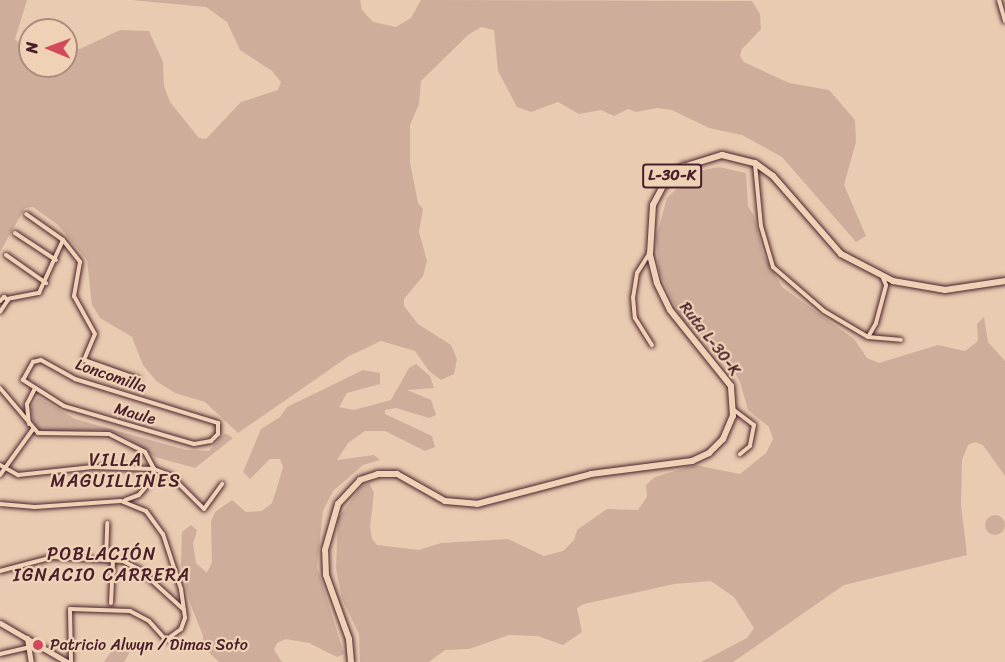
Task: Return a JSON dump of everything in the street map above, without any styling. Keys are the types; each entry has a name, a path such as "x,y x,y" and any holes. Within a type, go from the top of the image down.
{"main road":[{"name":"Ruta L-30-K","path":"734,410 726,376 670,310 657,283 650,254 651,211 672,176 708,157 736,157 755,163 773,176 841,254 883,278 945,290 1005,281"},
{"path":"351,662 349,639 326,575 325,550 338,504 355,483 372,475 391,473 409,478 445,501 483,503 591,474 698,459 723,439 734,410"}],"street":[{"path":"999,0 1005,21"},
{"path":"755,163 761,226 773,267 825,311 868,337 901,340"},
{"path":"26,214 63,240 79,260 74,296 95,334 84,360 138,379"},
{"path":"15,233 56,260"},
{"path":"0,301 35,296 46,283 63,240"},
{"path":"650,254 637,273 633,297 635,318 652,345"},
{"path":"6,255 46,283"},
{"path":"868,337 876,322 886,285 883,278"},
{"path":"0,312 7,299"},
{"name":"Loncomilla","path":"34,390 23,377 33,362 41,360 75,379 219,423"},
{"path":"0,388 18,405 33,429 44,435 114,436 145,452 154,469"},
{"path":"29,424 27,404 34,390"},
{"name":"Maule","path":"34,390 64,406 194,444 211,441 218,434 219,423"},
{"path":"18,405 27,404"},
{"path":"734,410 754,425 750,446 740,454"},
{"path":"0,475 33,429"},
{"path":"0,465 4,470 18,475 93,467 154,469 170,475 204,509 222,484"},
{"path":"0,504 35,507 121,501 143,492 154,469"},
{"path":"0,623 69,662 70,609 130,611 144,618 168,640 184,624 185,610 171,554 155,521 143,508 121,501"},
{"path":"106,560 107,523"},
{"path":"0,571 53,557 113,560 139,569 185,610"},
{"path":"111,603 113,560"},
{"path":"27,638 31,662"},
{"path":"0,654 38,645"}],"shaded area":[{"path":"0,0 27,0 21,18 18,18 15,39 18,42 18,78 78,78 78,49 120,30 149,31 163,62 164,86 170,102 199,138 206,139 241,102 278,90 281,82 272,71 240,50 227,22 206,7 131,0 360,0 362,10 373,22 396,27 411,18 421,0 752,1 760,14 761,29 742,49 740,56 744,62 789,83 829,90 855,120 856,142 844,185 866,236 856,242 782,157 742,135 709,128 672,110 657,108 636,112 628,109 614,116 601,110 579,114 558,102 531,112 517,107 498,71 494,30 481,27 468,35 421,81 419,104 410,125 410,162 418,203 423,209 419,232 427,261 423,276 404,299 404,306 418,324 451,345 457,359 454,374 441,380 429,371 415,351 381,341 349,356 238,433 205,402 175,393 156,381 143,365 132,337 100,318 92,305 87,260 57,224 33,207 25,208 0,252"},
{"path":"719,167 746,173 748,206 754,216 763,254 782,287 854,339 867,358 879,363 938,345 965,351 978,341 977,324 984,317 988,342 1005,361 1005,476 983,445 975,442 968,445 962,460 961,505 967,555 844,585 733,662 701,662 747,638 754,628 734,597 711,581 674,584 584,604 577,608 582,632 563,645 538,636 509,635 469,649 445,650 429,662 360,662 359,634 342,599 336,568 338,518 362,486 369,483 374,493 370,527 372,539 377,545 419,550 441,543 508,539 544,556 563,551 574,540 577,530 607,509 638,510 647,497 646,485 655,477 695,465 740,474 766,453 773,439 769,427 748,410 740,382 725,356 680,317 659,271 656,238 667,198 694,172"},
{"path":"416,364 430,376 434,388 407,390 431,400 436,415 429,418 396,408 385,410 385,414 432,436 435,447 425,451 385,431 365,431 348,443 337,460 374,455 380,460 363,465 333,491 323,511 317,567 344,654 337,657 309,643 286,639 277,643 274,650 282,662 219,662 203,647 203,636 190,603 181,564 182,532 191,525 197,530 193,544 196,563 207,573 212,562 211,522 215,512 232,500 246,512 262,511 272,503 283,467 280,459 270,459 250,479 243,472 261,429 280,417 287,407 363,370 380,373 380,384 347,393 339,407 354,410 391,400 409,368"},
{"path":"38,397 75,419 186,450 209,451 225,433 233,438 195,468 155,457 124,436 100,430 44,432 35,428 31,408"},
{"path":"995,515 1002,518 1005,525 1002,532 995,535 988,532 985,525 988,518"},
{"path":"116,644 130,652 124,662 104,662"}],"place":[{"name":"Patricio Alwyn / Dimas Soto","path":"38,645"}],"district":[{"name":"VILLA MAGUILLINES","path":"116,471"},
{"name":"POBLACIÓN IGNACIO CARRERA","path":"102,565"}]}
